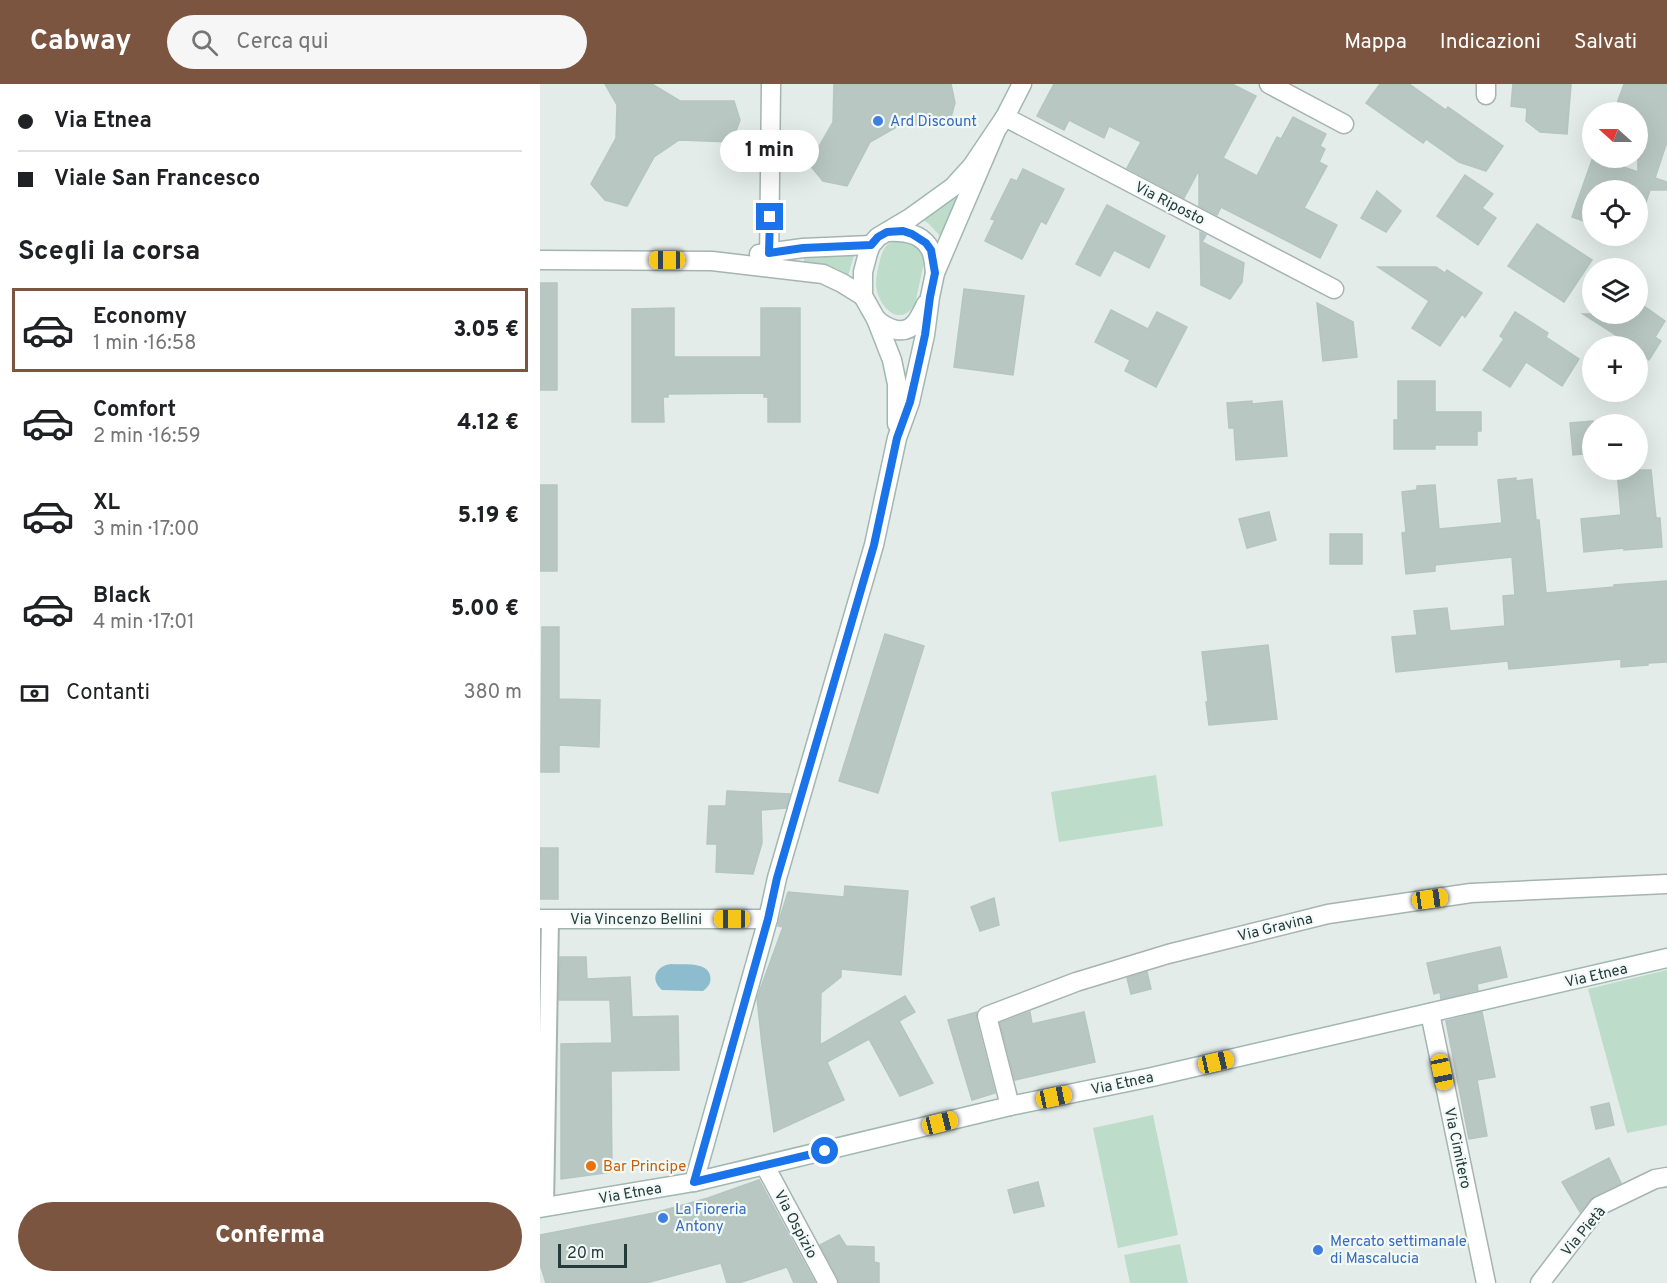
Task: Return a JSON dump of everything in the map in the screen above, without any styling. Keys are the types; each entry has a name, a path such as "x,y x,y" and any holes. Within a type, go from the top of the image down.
{"main road":[{"path":"769,260 771,84"},
{"path":"863,296 863,272 871,245 878,237 910,218 953,187 972,166 995,133 1022,84"},
{"path":"1269,84 1344,124"},
{"name":"Via Riposto","path":"1005,117 1334,289"},
{"path":"694,1182 768,919 777,878 874,545 897,438 910,402 925,335 935,273 995,133"},
{"path":"887,232 903,231 926,243 931,250 935,273"},
{"path":"769,260 803,248 871,245"},
{"path":"540,260 769,260 823,274 842,283 863,296 876,319 892,360 897,384 897,438"},
{"path":"876,319 886,328 909,329 916,323 930,297"},
{"name":"Via Gravina","path":"1010,1106 987,1016 1076,982 1168,954 1328,914 1471,893 1667,884"},
{"name":"Via Vincenzo Bellini","path":"545,919 768,919"},
{"name":"Via Etnea","path":"543,1208 694,1182 1010,1106 1152,1077 1667,958"},
{"name":"Via Cimitero","path":"1430,1013 1486,1283"},
{"name":"Via Ospizio","path":"765,1166 828,1283"},
{"name":"Via Pietà","path":"1540,1283 1599,1206 1655,1179 1667,1177"}],"street":[{"path":"543,1208 545,919"}],"green space":[{"path":"972,178 942,238 921,219"},
{"path":"902,239 919,245 925,258 915,304 909,311 896,315 890,312 880,300 876,281 885,248 893,241"},
{"path":"855,252 848,276 833,267 804,263 804,257 824,257"},
{"path":"1156,775 1163,826 1059,842 1051,792"},
{"path":"1667,970 1667,1125 1627,1133 1588,989"},
{"path":"1153,1115 1178,1235 1118,1248 1093,1128"},
{"path":"1180,1244 1188,1283 1130,1283 1124,1255"}],"water":[{"path":"671,964 704,968 710,975 709,984 703,991 662,990 656,982 656,974 661,968"}],"building":[{"path":"605,84 652,84 680,101 734,101 740,120 732,142 679,140 654,157 627,206 605,200 591,184 616,138 617,105"},
{"path":"834,84 951,84 955,103 949,124 900,125 870,142 847,186 823,181 809,164 833,122"},
{"path":"1054,84 1232,84 1256,96 1223,158 1257,176 1277,137 1281,139 1293,117 1326,134 1320,146 1325,149 1319,162 1327,166 1304,208 1337,225 1320,258 1221,207 1217,215 1199,206 1199,170 1184,198 1127,168 1141,142 1109,126 1104,138 1069,120 1064,130 1037,116"},
{"path":"1380,84 1409,84 1446,110 1448,107 1503,146 1486,171 1459,162 1426,139 1423,143 1366,103"},
{"path":"1513,84 1571,84 1567,134 1540,132 1526,121 1527,108 1511,106"},
{"path":"1624,84 1667,84 1667,142 1655,178 1667,182 1667,190 1650,190 1648,196 1648,180 1585,180 1589,168 1626,168 1638,172 1638,168 1648,168 1648,102 1618,102"},
{"path":"1023,169 1064,189 1046,224 1041,221 1022,259 985,241 995,220 991,219 1011,179 1017,181"},
{"path":"1465,175 1493,194 1482,208 1496,218 1478,245 1437,216"},
{"path":"1582,188 1582,220 1572,217"},
{"path":"1377,191 1401,211 1386,232 1361,218"},
{"path":"1107,205 1165,236 1149,268 1114,250 1100,276 1076,264"},
{"path":"1537,224 1589,258 1582,258 1582,275 1564,302 1508,266"},
{"path":"1200,232 1206,235 1202,242 1244,263 1242,282 1230,299 1201,285"},
{"path":"1378,267 1436,267 1445,273 1447,270 1482,293 1465,317 1462,314 1440,346 1412,328 1429,301"},
{"path":"540,283 557,283 557,390 540,390"},
{"path":"964,289 1024,296 1013,375 954,367"},
{"path":"1317,303 1353,322 1357,357 1323,361"},
{"path":"674,308 674,357 761,357 761,308 800,308 800,422 768,422 768,397 764,397 764,393 668,394 668,397 663,397 664,422 632,422 632,309"},
{"path":"1648,309 1665,321 1655,337 1661,341 1649,360 1648,336 1617,336 1599,324 1648,324"},
{"path":"1111,310 1148,329 1157,312 1187,327 1156,387 1125,371 1130,360 1095,342"},
{"path":"1515,312 1548,333 1546,337 1579,359 1562,386 1526,362 1510,387 1483,370 1504,339 1500,336"},
{"path":"1398,381 1435,381 1435,412 1481,412 1481,431 1477,431 1477,445 1435,445 1435,449 1394,449 1394,420 1398,420"},
{"path":"1252,401 1252,404 1282,401 1287,456 1236,460 1234,428 1229,428 1227,403"},
{"path":"1582,422 1582,454 1573,455 1570,423"},
{"path":"1648,470 1651,470 1656,518 1660,518 1662,547 1584,552 1581,519 1621,515 1618,480 1648,480"},
{"path":"1516,478 1516,481 1532,479 1536,520 1539,520 1546,593 1667,581 1667,662 1621,667 1621,659 1509,669 1508,661 1396,672 1392,637 1417,635 1414,611 1447,608 1450,631 1505,626 1503,596 1515,595 1512,557 1435,565 1435,571 1406,574 1402,533 1406,532 1402,492 1417,490 1417,486 1435,485 1439,529 1502,523 1498,480"},
{"path":"540,485 557,485 557,571 540,571"},
{"path":"1269,512 1276,540 1247,548 1239,519"},
{"path":"1330,534 1362,534 1362,564 1330,564"},
{"path":"542,627 559,627 559,699 600,700 599,747 559,745 559,772 541,772"},
{"path":"885,634 924,646 878,793 839,781"},
{"path":"1268,645 1277,719 1209,725 1202,652"},
{"path":"727,791 790,794 786,808 761,810 762,843 753,874 716,872 717,844 707,844 709,806 726,806"},
{"path":"540,848 558,848 558,899 540,899"},
{"path":"845,886 908,891 901,975 841,969 841,977 821,993 820,1045 905,996 915,1012 899,1021 933,1083 900,1096 869,1039 827,1062 844,1100 774,1132 757,998 783,927 778,926 780,918 788,892 844,897"},
{"path":"994,898 999,925 980,931 971,907"},
{"path":"1500,947 1507,977 1477,984 1478,990 1441,999 1440,992 1434,994 1427,963"},
{"path":"560,957 586,957 587,979 630,977 632,1017 678,1016 679,1070 611,1071 612,1172 561,1179 561,1044 612,1043 610,1000 559,1000"},
{"path":"1147,972 1151,989 1131,994 1127,978"},
{"path":"977,1012 976,1019 995,1093 972,1100 948,1020"},
{"path":"1030,1012 1032,1024 1084,1012 1095,1062 1015,1080 1000,1023"},
{"path":"1482,1012 1495,1077 1477,1080 1487,1136 1469,1139 1446,1021"},
{"path":"1609,1103 1614,1125 1596,1129 1591,1107"},
{"path":"1609,1158 1621,1183 1594,1196 1580,1212 1562,1182"},
{"path":"759,1180 815,1283 794,1283 787,1267 739,1283 727,1283 721,1263 646,1283 546,1283 540,1264 540,1235 654,1213 708,1198"},
{"path":"1038,1182 1044,1206 1014,1213 1008,1190"},
{"path":"839,1235 846,1246 874,1247 874,1262 879,1263 879,1283 839,1283 820,1245"}],"place":[{"name":"Ard Discount","path":"878,121"},
{"name":"Bar Principe","path":"591,1166"},
{"name":"La Fioreria Antony","path":"663,1218"},
{"name":"Mercato settimanale di Mascalucia","path":"1318,1250"}],"route":[{"path":"770,217 769,253 803,248 871,245 887,232 903,231 926,243 931,250 935,273 915,380 897,438 874,545 777,878 768,919 694,1182 825,1151"}]}
